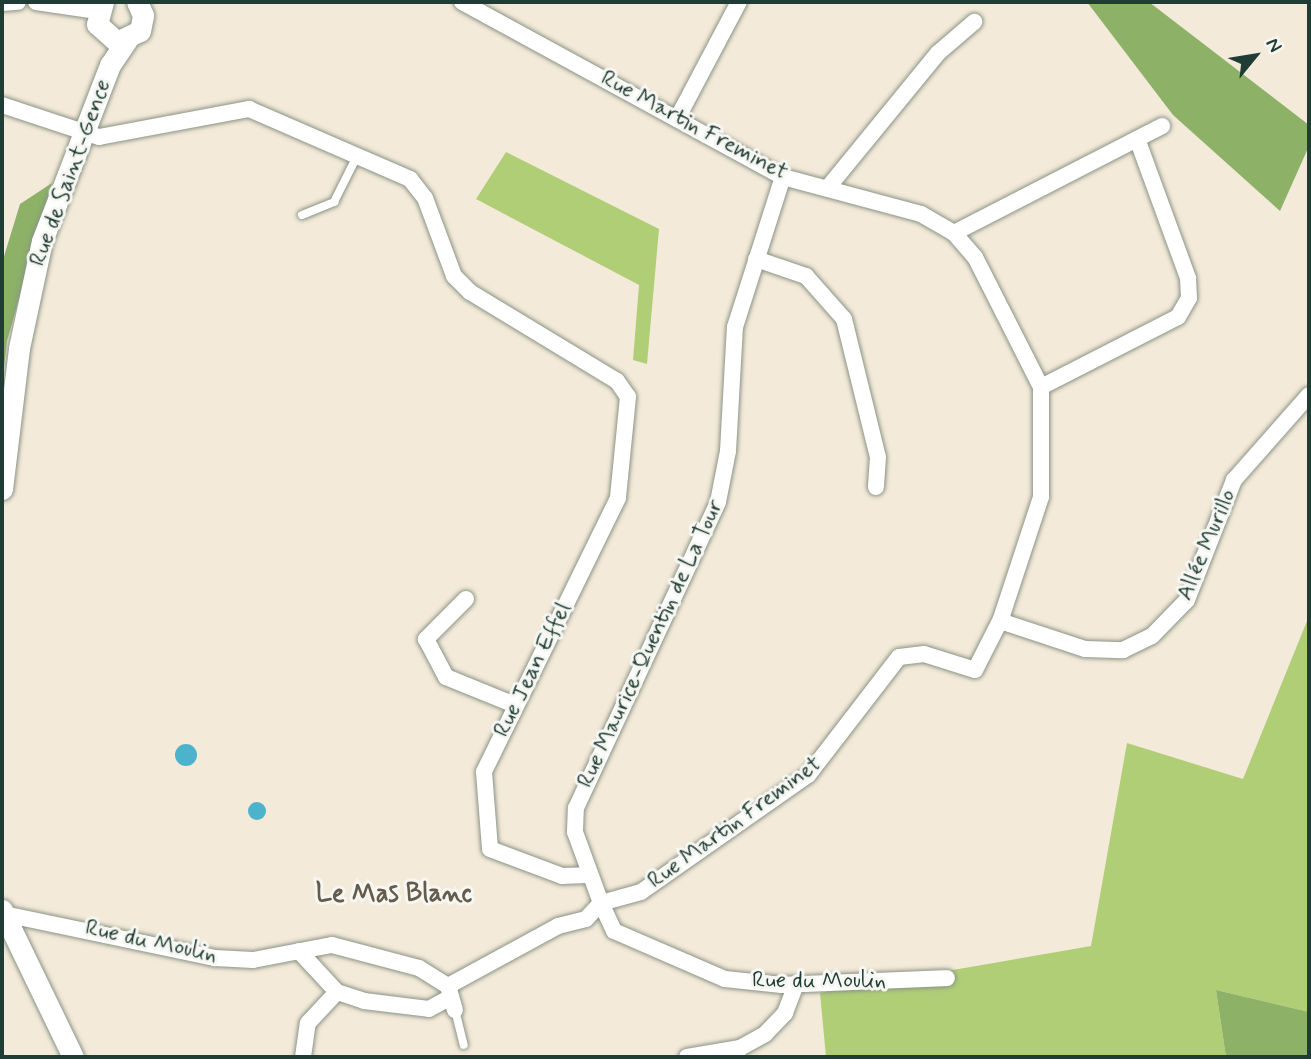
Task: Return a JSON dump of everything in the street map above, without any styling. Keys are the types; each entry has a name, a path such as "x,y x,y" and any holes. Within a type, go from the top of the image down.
{"street":[{"path":"2,3 18,2"},
{"path":"36,2 100,6"},
{"name":"Rue Martin Freminet","path":"462,2 783,177 830,185 921,215 954,233 975,257 1041,387 1041,497 1000,621 975,670 924,654 899,657 808,775 641,892 601,903"},
{"path":"677,119 739,2"},
{"name":"Rue de Saint-Gence","path":"100,6 110,65"},
{"name":"Rue de Saint-Gence","path":"2,489 19,348 42,242 110,65 127,40 140,31 144,6"},
{"path":"830,185 938,53 974,22"},
{"path":"104,35 127,40"},
{"path":"2,106 99,137 249,109 357,156"},
{"path":"954,233 1162,126"},
{"path":"1041,387 1178,317 1189,298 1137,139"},
{"name":"Rue Jean Effel","path":"357,156 410,179 425,198 454,276 470,292 617,381 628,397 618,498 484,772 490,849 562,876 587,875"},
{"name":"Rue Maurice-Quentin de La Tour","path":"601,903 587,875 575,832 576,807 718,502 729,451 735,327 783,177"},
{"path":"757,259 806,276 844,319 878,457 876,487"},
{"name":"Allée Murillo","path":"1000,621 1085,649 1123,650 1152,636 1187,600 1234,480 1309,395"},
{"path":"466,599 426,639 446,677 515,705"},
{"path":"299,951 337,992 429,1009 451,998 558,926 586,919 601,903"},
{"name":"Rue du Moulin","path":"601,903 614,931 725,979 796,985 947,978"},
{"path":"3,912 73,1057"},
{"name":"Rue du Moulin","path":"3,912 215,958 253,960 332,945 419,968 451,998"},
{"path":"688,1057 740,1048 765,1034 785,1013 796,985"},
{"path":"303,1057 308,1023 337,992"}],"lane":[{"path":"302,215 334,202 357,156"},
{"path":"451,998 464,1045"}],"green space":[{"path":"1087,2 1149,2 1309,125 1309,146 1280,211 1173,115"},
{"path":"506,152 659,229 647,364 633,360 639,285 476,199"},
{"path":"52,183 7,341 2,386 2,263 20,204"},
{"path":"1309,616 1309,1012 1216,990 1226,1057 826,1057 820,993 1091,946 1127,743 1243,779"},
{"path":"1216,990 1309,1012 1309,1057 1226,1057"}],"water":[{"path":"186,744 194,747 197,755 194,763 186,766 178,763 175,755 178,747"},
{"path":"257,802 263,805 266,811 263,817 257,820 251,817 248,811 251,805"}],"district":[{"name":"Le Mas Blanc","path":"394,895"}]}
